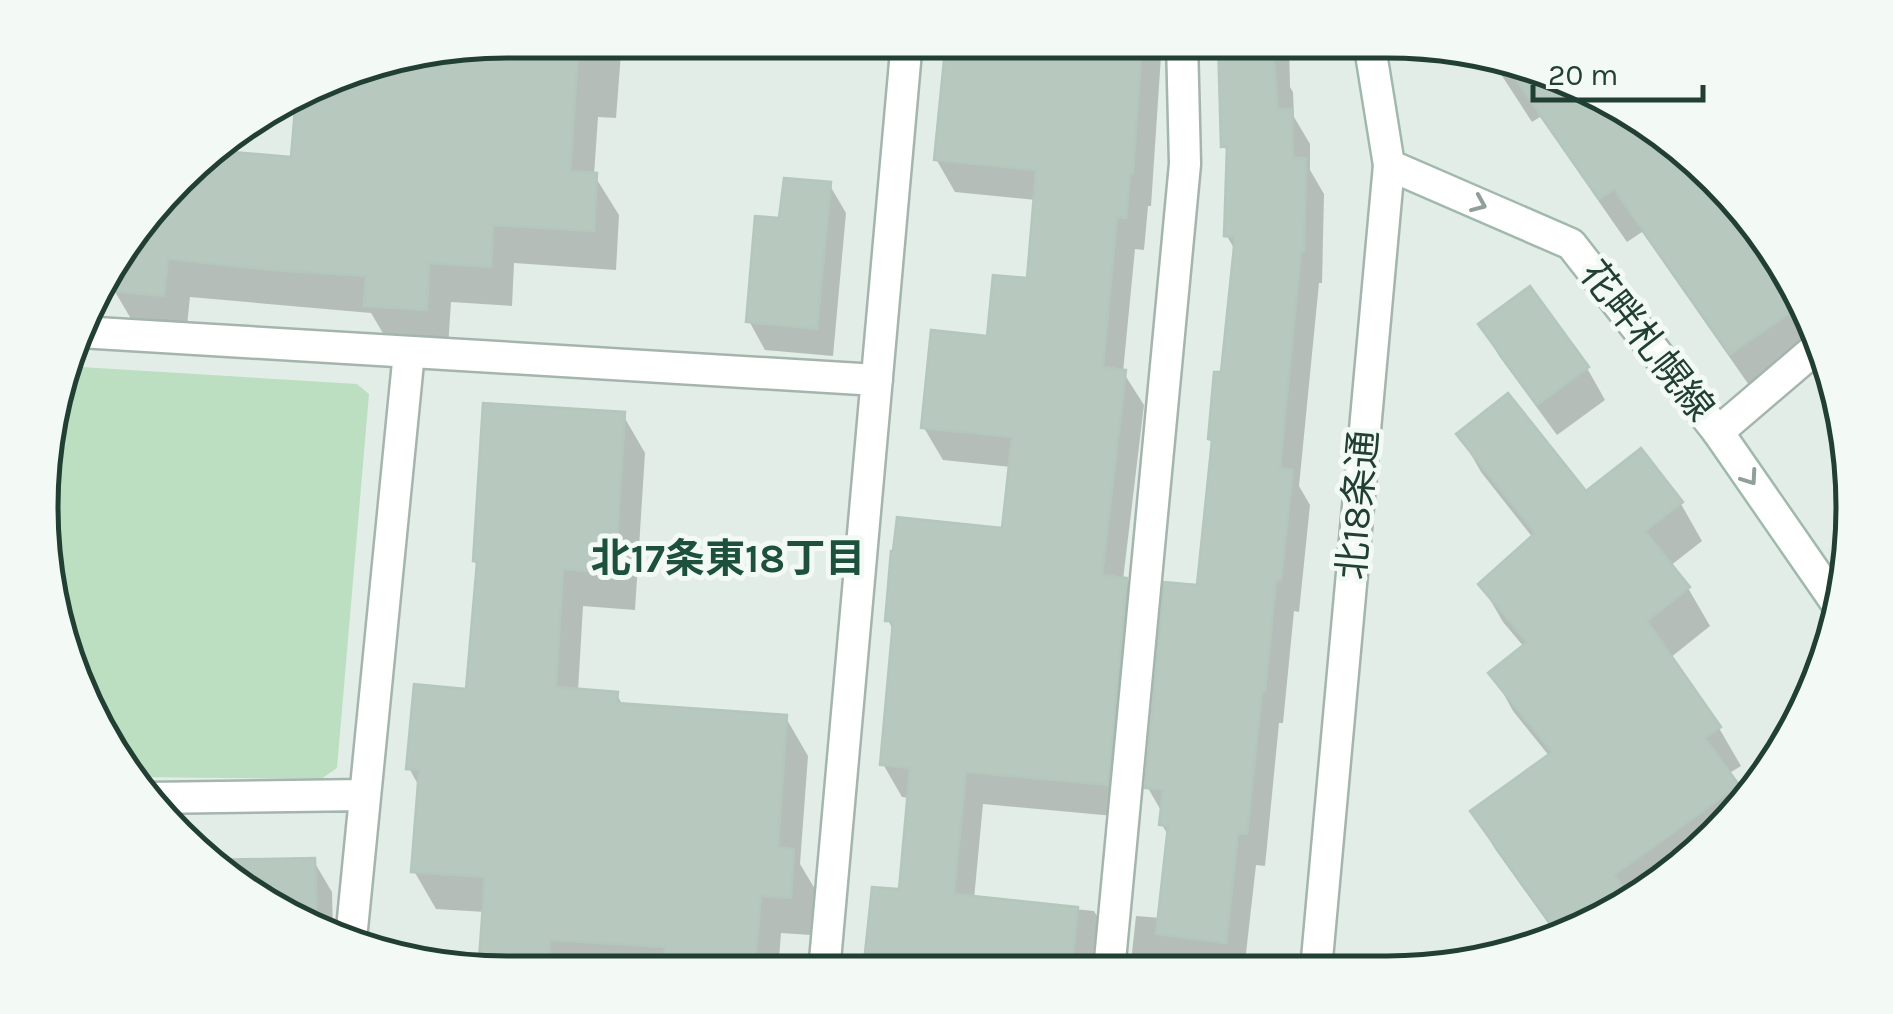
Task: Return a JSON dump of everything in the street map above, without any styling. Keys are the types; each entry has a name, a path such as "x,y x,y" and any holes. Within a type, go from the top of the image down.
{"street":[{"path":"825,956 905,58"},
{"path":"1110,956 1186,164 1183,58"},
{"name":"北18条通","path":"1317,956 1389,165 1372,58"},
{"name":"花畔札幌線","path":"1389,165 1572,244 1718,432 1828,591"},
{"path":"93,333 877,380"},
{"path":"352,929 409,352"},
{"path":"1718,432 1809,355"},
{"path":"164,798 365,795"}],"green space":[{"path":"80,367 357,384 369,394 337,768 321,779 147,777 118,732 81,651 61,566 58,478 66,419"}],"building":[{"path":"578,58 570,171 597,173 594,231 493,225 491,267 429,263 427,310 364,306 366,276 168,259 164,296 113,291 150,233 189,189 231,152 291,157 295,111 363,81 448,61"},
{"path":"944,58 1141,58 1133,174 1126,218 1117,217 1103,367 1126,370 1102,575 1127,578 1108,785 966,772 954,894 1078,907 1073,956 865,956 872,887 899,889 910,768 880,765 893,621 885,621 897,517 1002,528 1012,437 921,428 931,330 987,336 993,275 1027,278 1036,170 934,160"},
{"path":"1218,58 1273,58 1278,110 1292,109 1293,158 1306,158 1304,251 1280,468 1293,470 1281,580 1276,580 1247,834 1238,833 1226,943 1156,934 1168,826 1159,825 1163,790 1145,788 1164,582 1197,585 1212,440 1208,439 1214,372 1221,372 1235,237 1224,236 1227,146 1221,147"},
{"path":"1514,76 1585,104 1660,150 1704,189 1743,233 1791,312 1730,354 1614,189 1599,199"},
{"path":"784,178 831,182 817,329 746,322 755,216 779,218"},
{"path":"1530,286 1589,367 1537,405 1478,324"},
{"path":"1508,393 1586,491 1641,448 1683,502 1645,531 1690,587 1647,621 1721,727 1705,738 1739,785 1614,875 1624,888 1552,925 1470,811 1552,752 1488,673 1527,642 1478,584 1535,533 1456,434"},
{"path":"483,403 625,412 615,573 563,569 556,687 618,692 617,703 787,715 778,847 794,849 791,898 761,896 755,956 664,956 665,947 550,940 549,956 479,956 485,877 411,872 419,770 406,769 414,684 466,689 477,562 473,561"},
{"path":"315,858 317,914 257,881 228,860"}],"district":[{"name":"北17条東18丁目","path":"728,558"}]}
